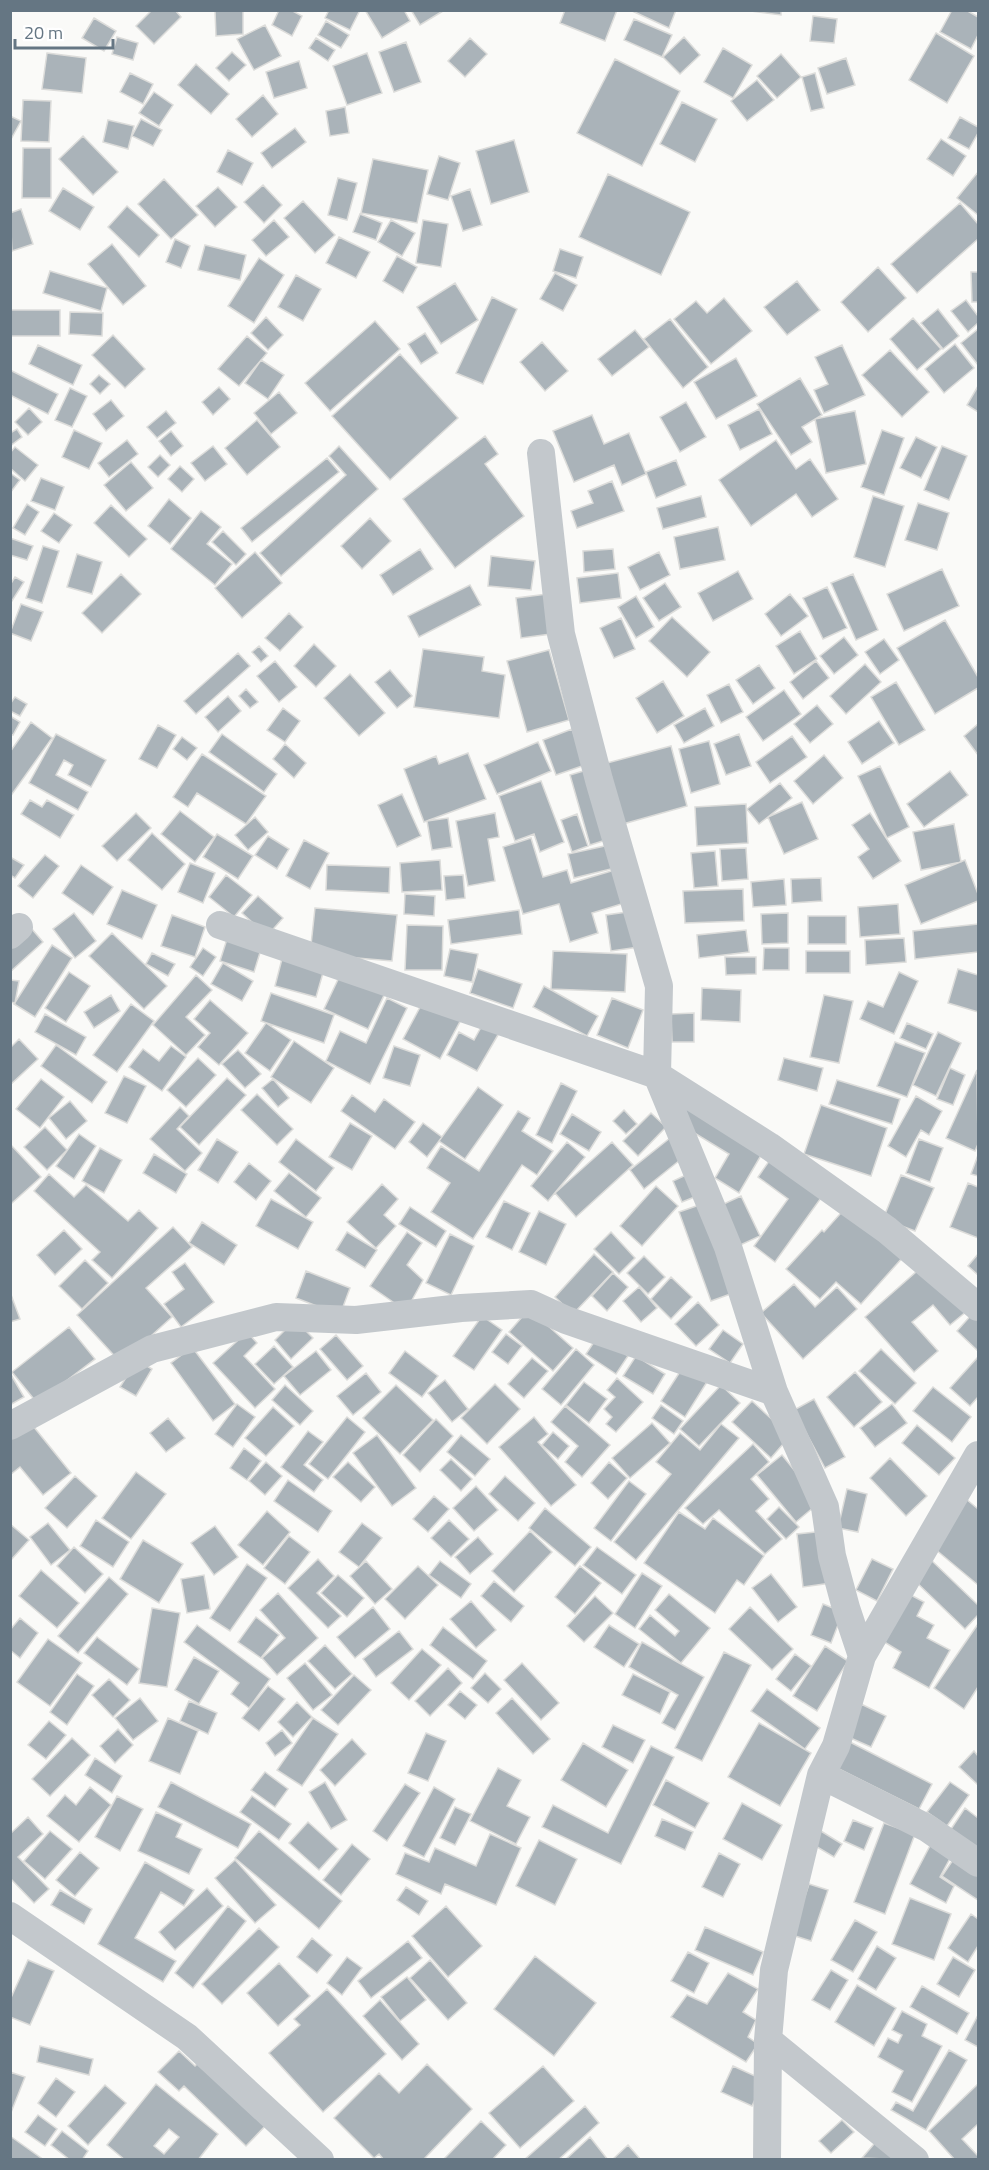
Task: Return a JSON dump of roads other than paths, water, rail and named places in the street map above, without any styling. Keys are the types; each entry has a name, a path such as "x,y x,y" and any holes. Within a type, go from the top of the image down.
{"street":[{"path":"541,453 561,634 599,780 659,986 657,1075 728,1247 774,1392 825,1507 832,1556 862,1656"},
{"path":"220,926 657,1075 768,1146 887,1230 978,1307"},
{"path":"10,1426 152,1349 276,1317 356,1320 461,1308 531,1304 566,1320 774,1392"},
{"path":"767,2160 768,2040 774,1970 821,1775 836,1746 862,1656 978,1455"},
{"path":"821,1775 927,1828 978,1863"},
{"path":"10,1916 187,2037 320,2160"},
{"path":"768,2040 915,2160"}]}
